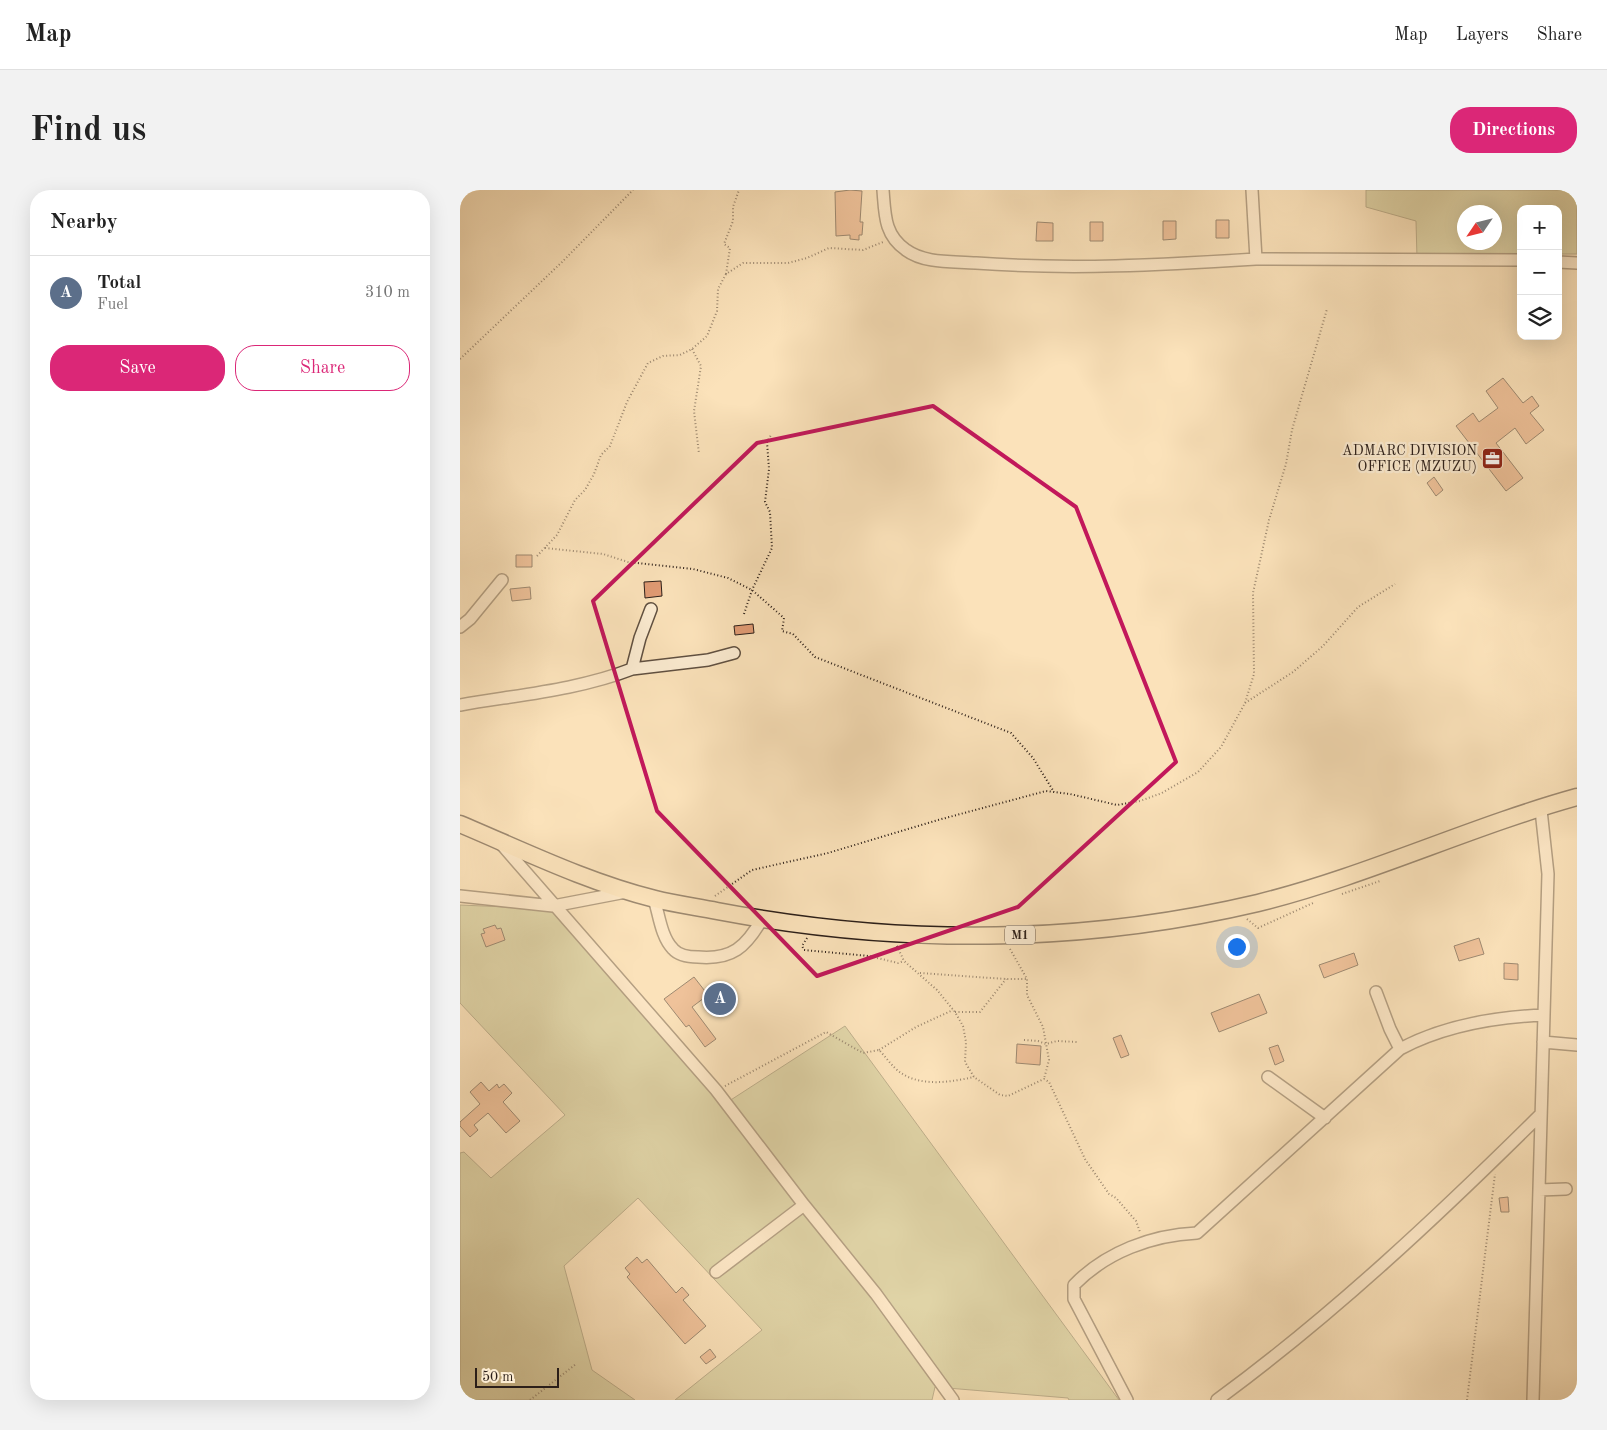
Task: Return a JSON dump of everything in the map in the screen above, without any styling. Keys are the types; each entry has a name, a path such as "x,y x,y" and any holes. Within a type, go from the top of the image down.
{"highway":[{"name":"M1","path":"460,824 569,871 654,899 822,928 942,937 1050,934 1153,924 1260,902 1332,881 1577,797"}],"street":[{"path":"883,190 885,220 891,236 908,252 929,260 1026,267 1138,267 1256,259 1517,260"},
{"path":"1252,190 1256,259"},
{"path":"1562,262 1577,263"},
{"path":"460,627 502,580"},
{"path":"632,669 640,638 651,609"},
{"path":"460,705 579,684 612,677 632,669 708,660 734,653"},
{"path":"1533,1400 1548,874 1541,810"},
{"path":"498,840 716,1090 804,1205 876,1294 953,1400"},
{"path":"460,896 556,906 632,891"},
{"path":"654,899 666,940 674,950 686,956 708,958 728,955 745,945 762,919"},
{"path":"1376,992 1400,1049"},
{"path":"1128,1400 1074,1299 1074,1285 1107,1258 1124,1249 1173,1234 1197,1233 1400,1049 1438,1032 1517,1016 1544,1015"},
{"path":"1543,1042 1577,1046"},
{"path":"1268,1077 1324,1118"},
{"path":"1217,1400 1374,1272 1443,1212 1541,1114"},
{"path":"1539,1190 1566,1189"},
{"path":"716,1272 804,1205"}],"path":[{"path":"460,360 562,262 633,190"},
{"path":"537,556 557,535 575,500 584,490 601,456 610,446 627,402 648,363 663,356 680,355 692,349 707,336 717,311 718,289 726,274 730,248 724,244 733,221 733,207 739,190"},
{"path":"726,274 744,263 788,263 807,258 829,248 863,250 876,246 891,236"},
{"path":"700,907 752,870 828,853 938,820 1046,792 1070,794 1117,805 1140,801 1162,793 1198,772 1221,747 1245,703 1254,674 1252,593 1286,464 1292,430 1327,309"},
{"path":"692,349 701,366 694,412 699,454"},
{"path":"744,614 752,590 772,548 770,512 765,502 769,469 767,442 771,435"},
{"path":"545,548 603,554 628,562 694,569 728,578 752,590 784,618 782,631 793,634 815,658 1011,733 1033,758 1054,792"},
{"path":"1245,703 1293,672 1323,646 1358,607 1395,584"},
{"path":"822,928 814,932 810,938 805,939 802,948 869,956 898,963 904,961"},
{"path":"887,933 896,944 904,961 937,990 954,1011 964,1034 965,1062 974,1077 1000,1095 1008,1096 1044,1079 1049,1060 1043,1027 1027,995 1027,979 1007,942"},
{"path":"919,973 1006,980 1027,979"},
{"path":"716,1090 826,1032 864,1053 879,1050 916,1027 954,1011 980,1012 1006,980"},
{"path":"1024,1040 1038,1040 1046,1044 1057,1041 1077,1042"},
{"path":"879,1050 900,1073 912,1077 944,1083 974,1077"},
{"path":"1044,1079 1049,1082 1085,1160 1109,1194 1116,1198 1136,1221 1146,1243"},
{"path":"1467,1400 1498,1156"},
{"path":"530,1400 576,1364"}],"highlighted area":[{"path":"933,406 1076,507 1176,762 1018,907 817,976 657,811 593,601 757,443"}],"green space":[{"path":"1366,190 1577,190 1577,254 1562,254 1562,205 1517,205 1517,255 1417,258 1416,221 1366,207"},
{"path":"460,905 553,909 723,1105 845,1026 1119,1400 1069,1400 1068,1398 935,1387 932,1400 675,1400 762,1330 638,1198 564,1266 592,1370 635,1400 460,1400 460,1153 464,1152 491,1178 565,1115 460,1003"}],"building":[{"path":"862,191 860,222 863,222 862,235 859,235 859,240 850,239 850,235 836,236 835,192"},
{"path":"1216,220 1229,220 1229,238 1216,238"},
{"path":"1163,221 1176,221 1176,239 1163,240"},
{"path":"1037,222 1053,223 1053,241 1036,241"},
{"path":"1090,222 1103,222 1103,241 1090,241"},
{"path":"1503,378 1523,403 1532,396 1539,406 1530,413 1544,430 1526,444 1515,428 1496,443 1523,478 1506,491 1456,426 1473,413 1479,422 1498,408 1486,391"},
{"path":"1434,477 1443,490 1436,496 1427,483"},
{"path":"516,555 532,555 532,567 516,567"},
{"path":"661,581 662,596 645,598 644,582"},
{"path":"530,587 531,599 512,601 510,589"},
{"path":"753,624 754,633 735,635 734,626"},
{"path":"495,925 497,929 501,928 505,940 486,947 481,934 485,933 483,929"},
{"path":"1479,938 1484,954 1459,961 1454,946"},
{"path":"1354,953 1358,965 1324,978 1319,965"},
{"path":"1504,963 1518,964 1518,980 1504,979"},
{"path":"694,977 708,995 692,1007 716,1039 705,1047 689,1025 686,1027 664,999"},
{"path":"1259,994 1267,1013 1219,1032 1211,1013"},
{"path":"1121,1035 1129,1055 1121,1058 1113,1038"},
{"path":"1017,1044 1041,1046 1040,1065 1016,1063"},
{"path":"1278,1045 1284,1061 1275,1065 1269,1048"},
{"path":"481,1082 489,1091 497,1084 499,1088 504,1084 512,1093 503,1102 520,1121 506,1133 488,1113 474,1125 478,1130 470,1137 460,1126 460,1122 480,1104 470,1092"},
{"path":"1508,1197 1509,1212 1501,1212 1499,1198"},
{"path":"637,1257 642,1263 647,1259 676,1293 682,1287 689,1295 683,1300 706,1326 685,1344 627,1277 630,1274 625,1268"},
{"path":"710,1349 716,1357 706,1364 700,1357"}],"place":[{"name":"ADMARC DIVISION OFFICE (MZUZU)","path":"1493,458"},
{"name":"Total","path":"720,999"}]}
